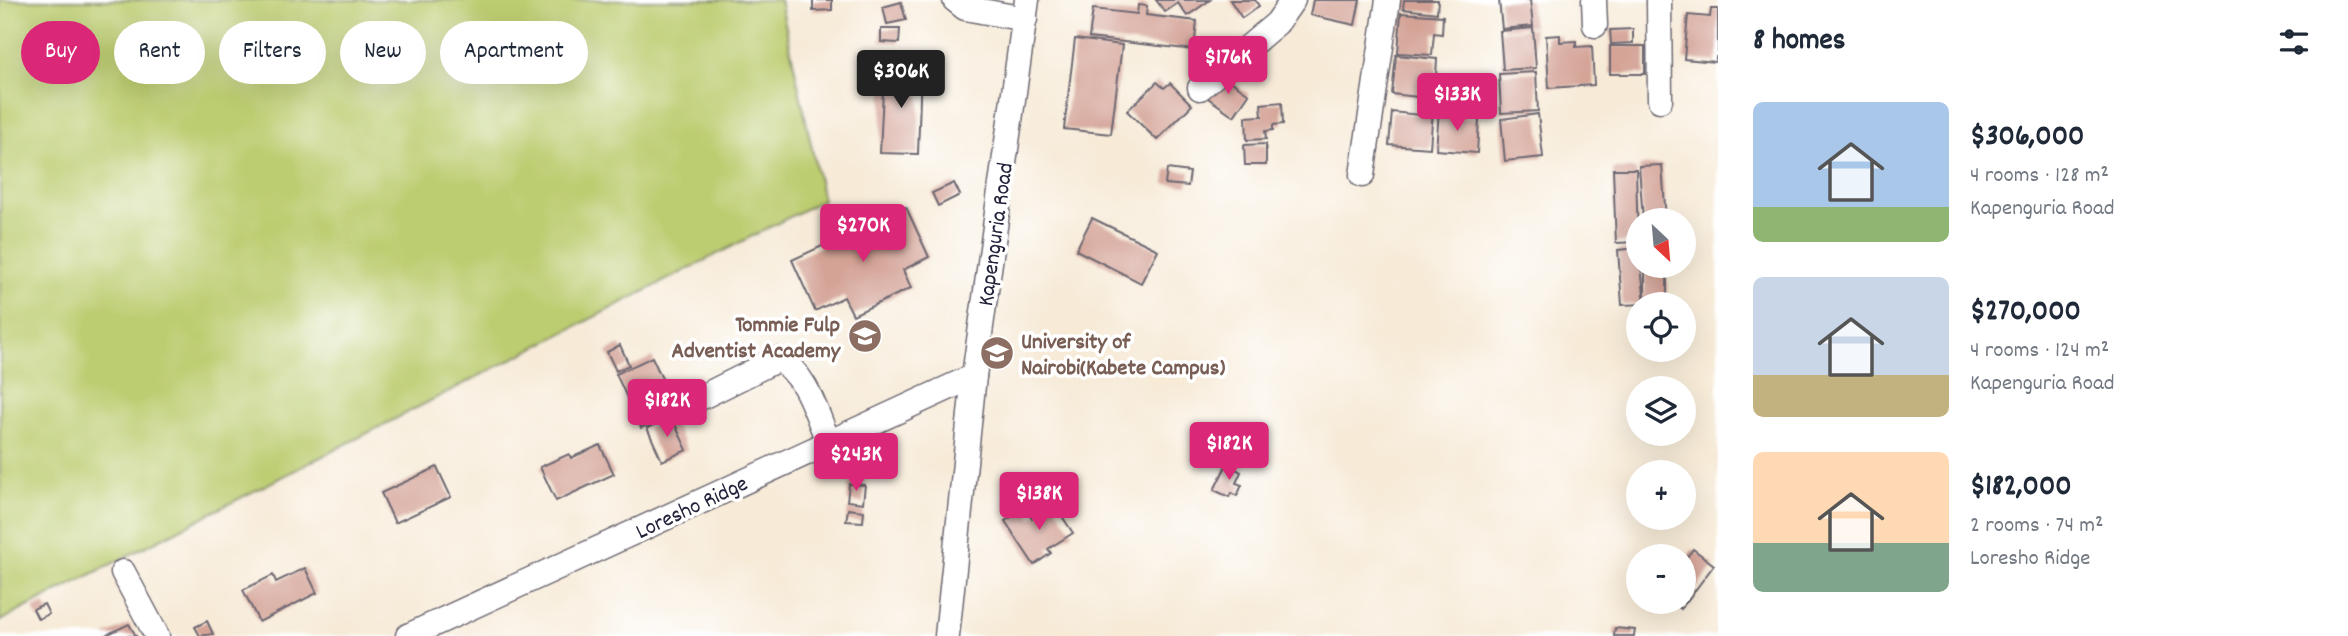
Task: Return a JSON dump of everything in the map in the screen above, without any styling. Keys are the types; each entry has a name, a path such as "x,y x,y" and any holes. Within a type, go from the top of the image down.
{"street":[{"path":"954,0 965,8 1026,10"},
{"path":"1200,88 1277,23 1293,0"},
{"path":"1362,175 1388,0"},
{"path":"1594,0 1595,25"},
{"path":"1659,0 1660,100"},
{"name":"Kapenguria Road","path":"947,636 974,376 1026,10"},
{"path":"690,403 778,359 791,366 800,378 829,443"},
{"name":"Loresho Ridge","path":"408,636 974,376"},
{"path":"123,572 157,636"}],"green space":[{"path":"0,0 780,0 823,200 0,621"}],"building":[{"path":"813,0 832,0 832,10 813,11"},
{"path":"1156,0 1210,0 1187,16 1178,3 1165,12"},
{"path":"1230,0 1255,0 1259,6 1242,18"},
{"path":"1313,0 1360,0 1355,25 1310,15"},
{"path":"1404,0 1438,0 1437,13 1403,9"},
{"path":"1499,0 1530,0 1533,26 1502,29"},
{"path":"901,2 906,20 887,24 883,7"},
{"path":"1138,5 1147,6 1146,15 1197,21 1194,50 1089,38 1093,9 1137,14"},
{"path":"1711,9 1718,9 1716,62 1684,59 1688,15 1710,17"},
{"path":"1401,13 1443,16 1442,34 1434,33 1432,55 1398,53"},
{"path":"1533,28 1536,68 1503,70 1500,31"},
{"path":"881,29 900,29 899,43 881,42"},
{"path":"1633,29 1633,43 1611,44 1610,30"},
{"path":"1560,35 1560,42 1576,41 1576,47 1592,46 1594,85 1549,88 1546,36"},
{"path":"1075,39 1122,45 1111,134 1064,129"},
{"path":"1610,46 1645,46 1645,74 1610,74"},
{"path":"1396,55 1437,59 1436,76 1429,76 1426,98 1392,94"},
{"path":"893,61 912,62 912,70 921,70 918,154 880,153 884,69 893,70"},
{"path":"1536,72 1538,111 1501,113 1499,74"},
{"path":"1223,76 1249,94 1234,116 1208,98"},
{"path":"1157,82 1164,88 1170,83 1192,105 1157,140 1127,111"},
{"path":"1282,102 1283,124 1273,125 1273,130 1265,131 1266,139 1247,140 1246,117 1262,116 1261,104"},
{"path":"1421,108 1433,110 1430,148 1389,145 1392,112 1420,115"},
{"path":"1439,110 1460,111 1459,118 1479,119 1477,153 1436,150"},
{"path":"1538,114 1543,157 1505,161 1501,119"},
{"path":"1266,144 1266,165 1245,165 1244,145"},
{"path":"1662,165 1665,208 1642,208 1639,166"},
{"path":"1167,169 1190,172 1188,186 1165,184"},
{"path":"1613,169 1636,169 1637,208 1626,208 1626,243 1616,243"},
{"path":"954,183 960,195 938,206 932,193"},
{"path":"906,207 929,257 903,270 911,288 853,315 844,297 815,311 792,260"},
{"path":"1092,218 1158,250 1141,283 1076,250"},
{"path":"1626,249 1626,278 1642,278 1644,292 1626,292 1626,305 1622,305 1618,250"},
{"path":"1645,278 1667,278 1667,292 1645,292"},
{"path":"620,345 629,365 616,371 607,352"},
{"path":"652,357 677,411 641,428 616,374"},
{"path":"671,416 687,450 662,461 647,428"},
{"path":"600,445 614,474 556,501 540,467 569,454 571,458"},
{"path":"1227,464 1241,472 1236,483 1242,485 1237,496 1231,493 1229,497 1214,490"},
{"path":"437,467 451,497 395,523 381,493"},
{"path":"849,484 865,485 863,503 847,501"},
{"path":"1054,504 1073,533 1048,549 1051,553 1034,565 1005,521 1025,508 1032,518"},
{"path":"848,509 864,511 863,522 846,521"},
{"path":"1696,551 1714,565 1696,589"},
{"path":"305,568 317,593 259,622 243,590 273,575 276,582"},
{"path":"44,604 49,614 38,619 33,609"},
{"path":"207,621 213,634 200,636 195,627"},
{"path":"129,624 136,636 104,636"},
{"path":"1615,628 1635,630 1634,636 1614,636"}],"place":[{"name":"Tommie Fulp Adventist Academy","path":"865,336"},
{"name":"University of Nairobi(Kabete Campus)","path":"997,353"}]}
